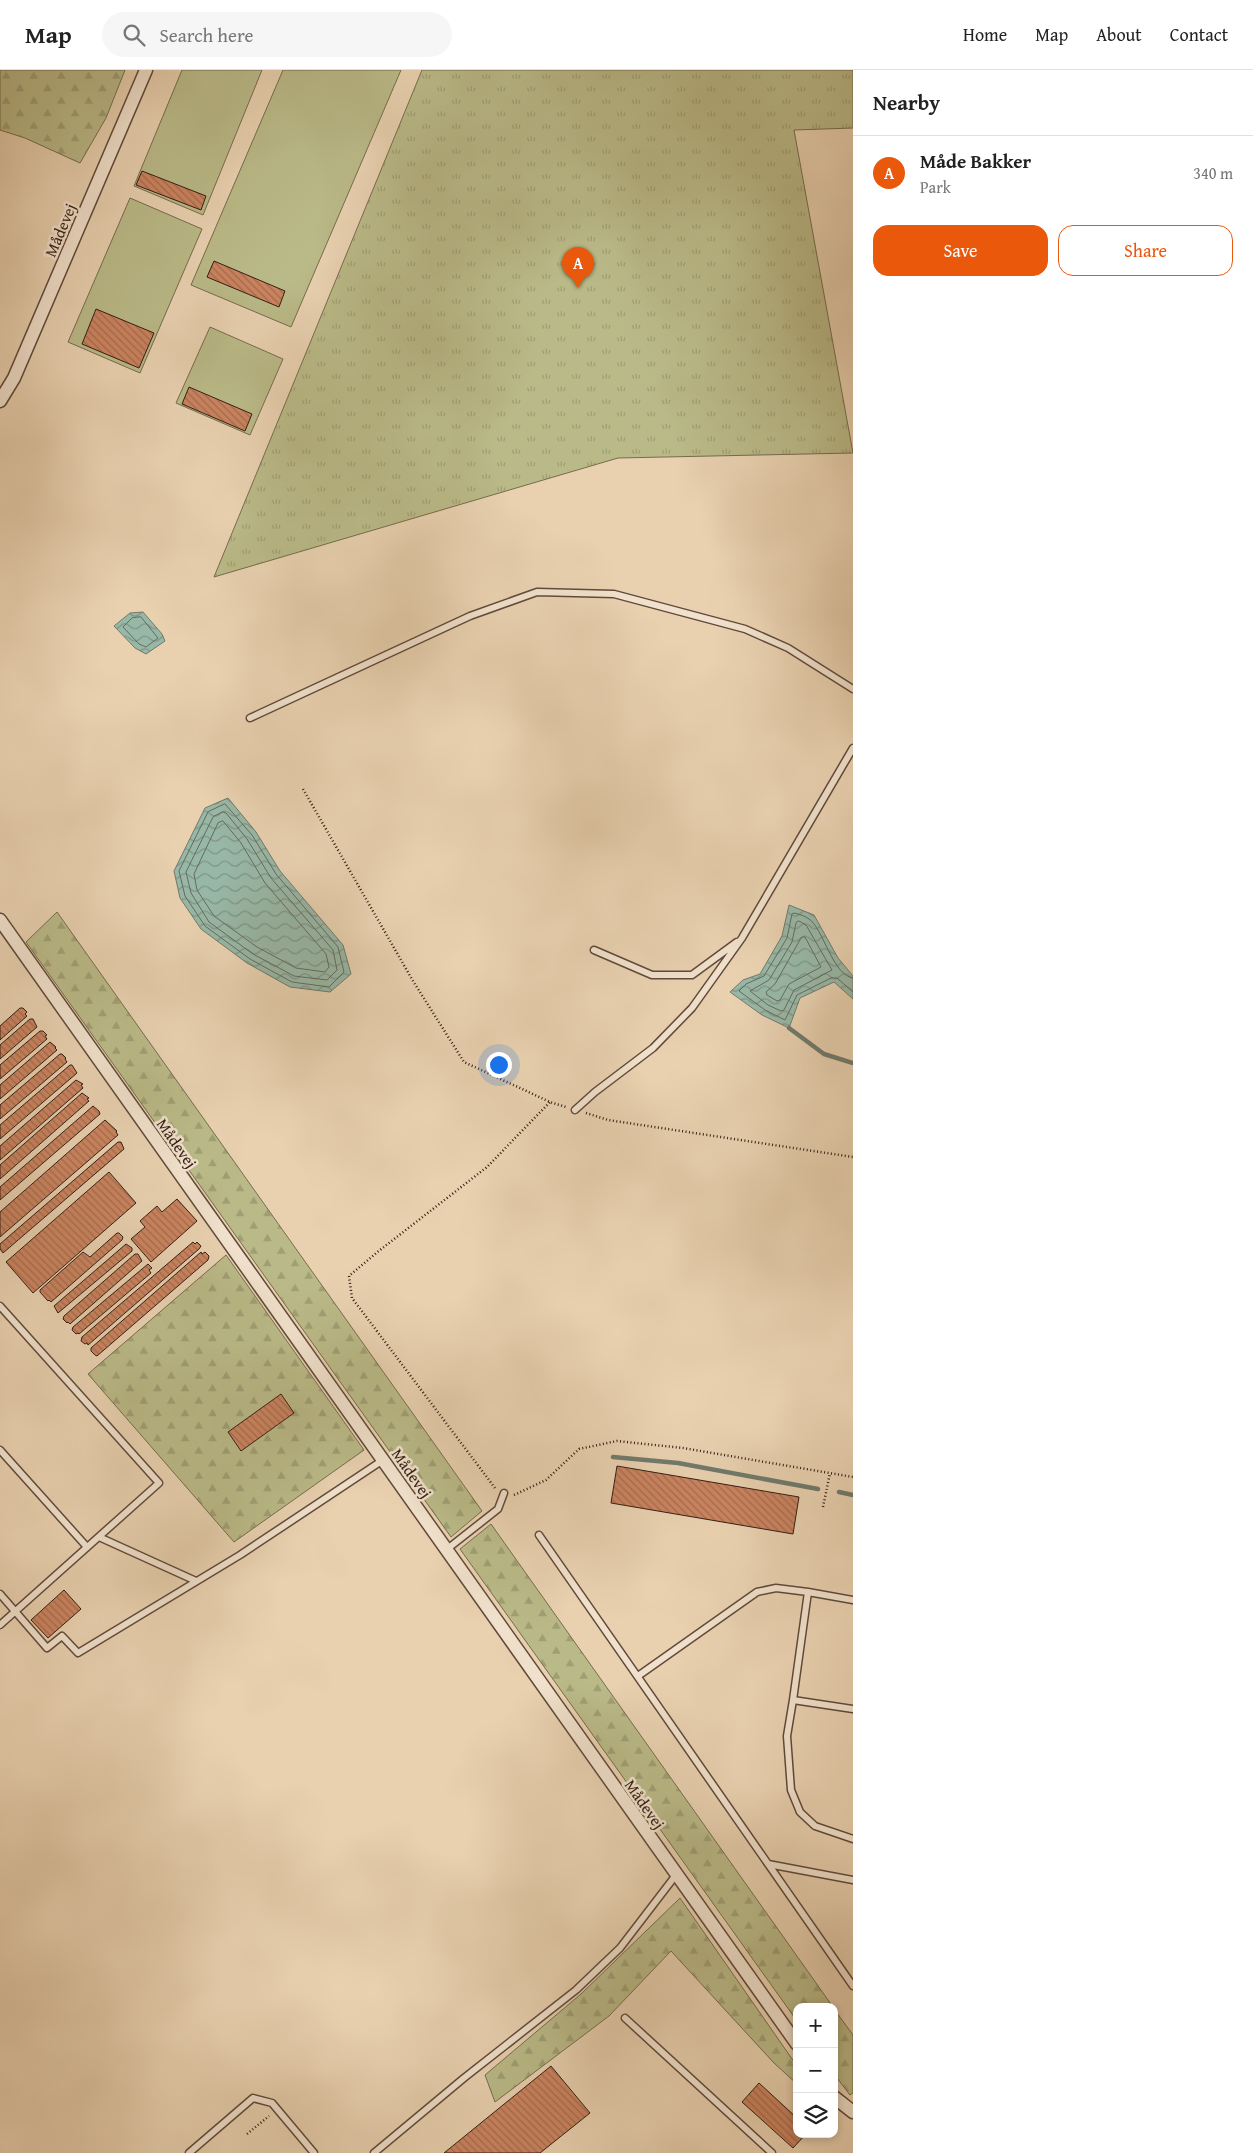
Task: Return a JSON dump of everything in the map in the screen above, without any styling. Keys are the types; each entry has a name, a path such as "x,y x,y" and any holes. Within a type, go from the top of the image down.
{"street":[{"name":"Mådevej","path":"0,401 14,378 146,70"},
{"name":"Mådevej","path":"0,920 793,2038"},
{"path":"838,2100 853,2112"}],"lane":[{"path":"250,718 470,616 537,592 614,594 744,628 788,648 853,688"},
{"path":"575,1110 595,1092 654,1048 692,1008 742,938 853,748"},
{"path":"594,950 652,975 692,975 742,938"},
{"path":"0,1306 159,1483 0,1625"},
{"path":"0,1450 87,1547"},
{"path":"0,1594 47,1648 62,1636 78,1654 240,1555 383,1460"},
{"path":"446,1550 498,1509 504,1493"},
{"path":"539,1535 853,1986"},
{"path":"99,1537 196,1581"},
{"path":"638,1676 757,1592 776,1588 853,1600"},
{"path":"808,1592 787,1736 791,1790 800,1812 815,1826 853,1839"},
{"path":"793,1700 853,1709"},
{"path":"768,1864 853,1880"},
{"path":"374,2153 464,2078 576,1990 620,1948 676,1875"},
{"path":"625,2018 772,2153"},
{"path":"189,2153 253,2098 272,2103 314,2153"}],"path":[{"path":"304,789 412,981 464,1062 550,1102 608,1120 853,1158"},
{"path":"550,1102 487,1167 349,1276 352,1298 493,1487 504,1493 516,1496 546,1480 579,1449 617,1441 683,1448 853,1477"},
{"path":"823,1507 830,1473"},
{"path":"247,2134 269,2116"}],"green space":[{"path":"0,70 125,70 106,118 80,163 25,138 0,130"},
{"path":"182,70 262,70 203,215 134,186"},
{"path":"283,70 401,70 291,327 191,285"},
{"path":"422,70 853,70 853,128 794,130 853,453 618,458 214,577"},
{"path":"130,198 202,229 140,373 68,342"},
{"path":"210,327 283,359 250,435 176,403"},
{"path":"57,912 482,1511 451,1537 26,942"},
{"path":"226,1255 364,1450 234,1542 88,1374"},
{"path":"491,1524 830,2003 793,2003 793,2015 460,1549"},
{"path":"680,1898 793,2060 793,2080 774,2063 671,1951 609,2016 495,2102 485,2075 581,1994"},
{"path":"838,2014 853,2035 853,2093 850,2095 838,2079"}],"water":[{"path":"143,612 162,634 165,641 146,654 135,648 114,626 130,613"},
{"path":"228,798 256,832 280,871 343,945 351,974 330,992 290,987 247,963 201,929 180,898 174,871 205,808"},
{"path":"789,905 814,915 838,958 853,976 853,999 834,982 800,998 789,1028 762,1015 730,992 743,980 760,974 782,936"}],"building":[{"path":"142,171 206,196 201,210 136,185"},
{"path":"214,261 285,291 279,307 207,277"},
{"path":"96,309 154,333 139,368 82,344"},
{"path":"189,387 252,414 245,431 182,404"},
{"path":"20,1008 27,1012 25,1014 27,1016 0,1040 0,1026"},
{"path":"30,1019 33,1019 37,1027 0,1059 0,1045"},
{"path":"40,1031 47,1035 45,1036 47,1039 0,1079 0,1065"},
{"path":"50,1042 57,1050 0,1099 0,1085"},
{"path":"60,1054 66,1058 67,1062 0,1119 0,1105"},
{"path":"72,1065 77,1073 0,1139 0,1125"},
{"path":"76,1080 83,1084 81,1085 83,1088 0,1160 0,1146"},
{"path":"82,1093 89,1098 87,1099 89,1101 0,1179 0,1165"},
{"path":"93,1106 100,1114 0,1200 0,1187"},
{"path":"105,1120 117,1131 118,1135 0,1237 0,1212"},
{"path":"118,1142 121,1142 124,1149 3,1253 0,1249 0,1244"},
{"path":"109,1172 136,1203 33,1293 6,1262"},
{"path":"177,1199 197,1221 151,1262 131,1239 145,1227 140,1221 157,1206 162,1212"},
{"path":"117,1233 123,1237 122,1240 51,1302 40,1292 83,1252 90,1257"},
{"path":"193,1242 195,1244 197,1242 201,1246 199,1249 88,1345 81,1341 82,1337"},
{"path":"126,1244 132,1248 132,1251 58,1313 54,1306"},
{"path":"201,1252 202,1254 205,1252 209,1256 208,1260 97,1356 91,1351 91,1348"},
{"path":"135,1254 138,1254 142,1261 70,1324 63,1319 64,1316"},
{"path":"148,1264 152,1268 149,1270 151,1273 79,1334 72,1330 73,1327"},
{"path":"281,1394 294,1413 241,1451 228,1432"},
{"path":"617,1466 799,1497 793,1534 611,1503"},
{"path":"64,1590 81,1609 48,1638 31,1620"},
{"path":"551,2066 590,2113 540,2153 444,2153"},
{"path":"759,2083 793,2114 793,2138 802,2138 793,2148 742,2102"}],"waterway":[{"path":"789,1028 824,1054 853,1063"},
{"path":"613,1457 678,1463 818,1489"},
{"path":"839,1492 853,1495"}],"place":[{"name":"Måde Bakker","path":"578,288"}]}
